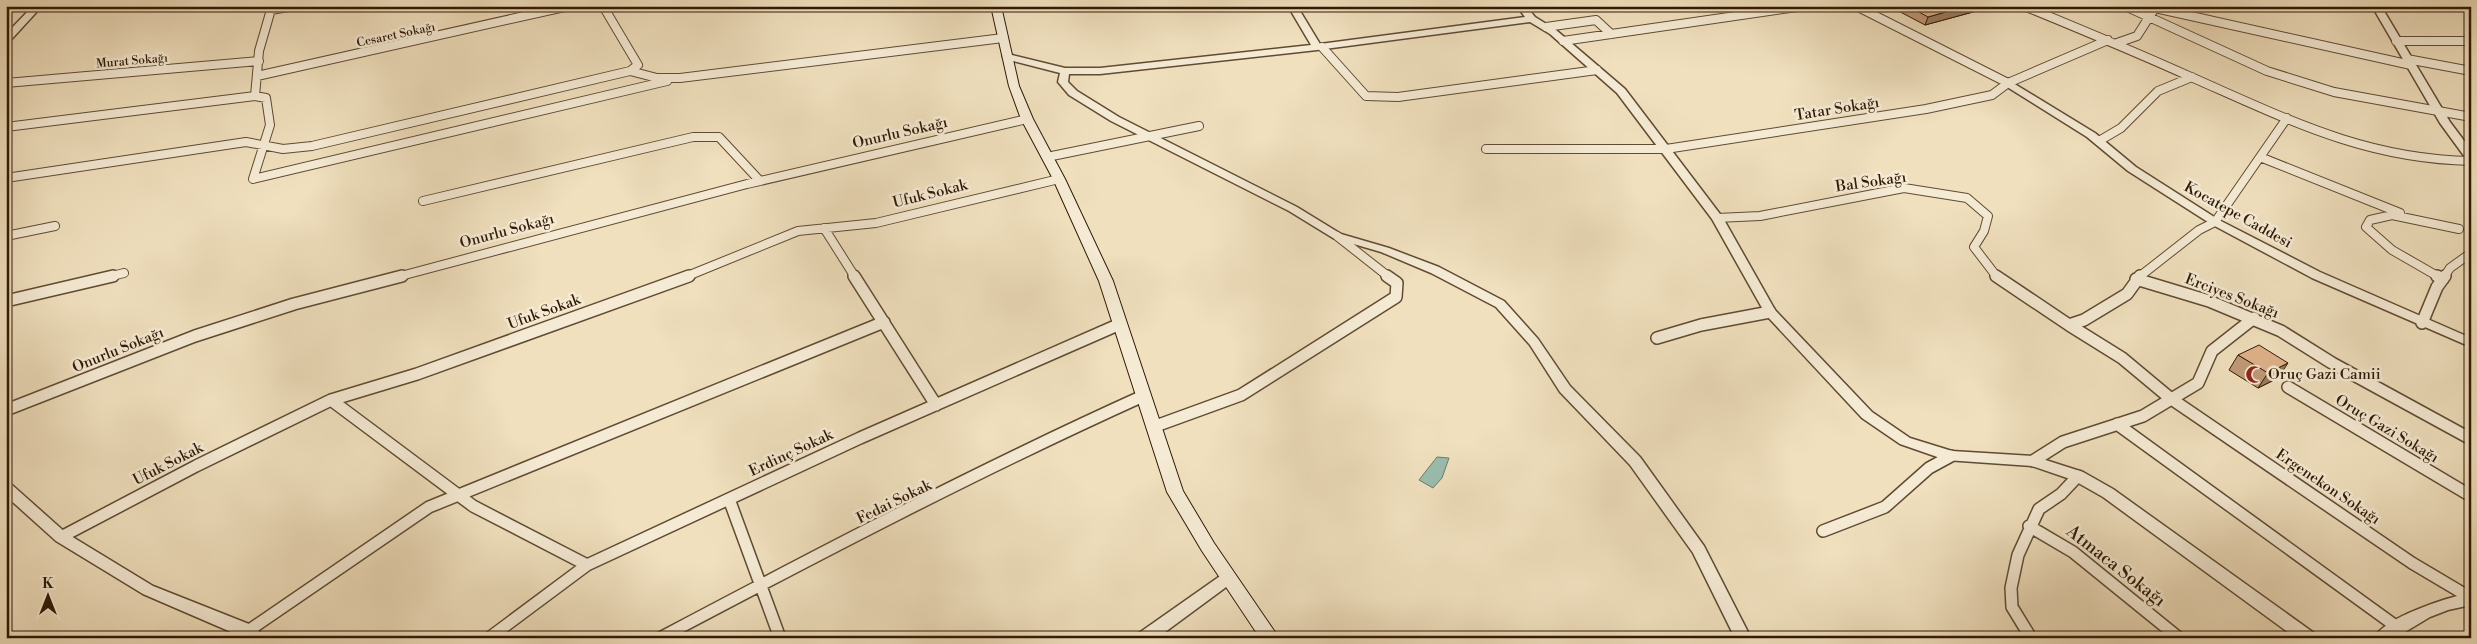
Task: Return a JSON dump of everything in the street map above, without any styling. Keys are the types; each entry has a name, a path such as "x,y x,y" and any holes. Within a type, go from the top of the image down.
{"main road":[{"path":"996,6 1014,86 1027,120 1059,179 1106,280 1174,492 1228,578 1270,638"}],"street":[{"path":"6,40 38,6"},
{"path":"255,96 256,76 271,8 294,6"},
{"name":"Cesaret Sokağı","path":"256,76 569,6"},
{"path":"6,178 202,147 246,142 283,150 312,146 630,71 638,65 604,7 623,6"},
{"path":"1292,6 1320,47 1366,96 1398,97 1597,70"},
{"path":"1521,6 1532,19 1546,27 1621,92 1717,218 1770,312 1867,415 1905,441 1951,456 2034,461 2078,476 2108,493 2308,638"},
{"path":"1563,41 1804,6"},
{"path":"1856,6 2008,83"},
{"path":"2024,6 2117,43 2287,118 2386,152 2440,163 2471,159 2439,112 2376,6"},
{"path":"2125,6 2267,71 2334,92 2471,117"},
{"path":"2117,43 2137,36 2155,7 2409,62 2471,71"},
{"path":"1008,57 1066,72 1100,71 1320,47 1532,19"},
{"path":"1546,27 1596,20 1611,34"},
{"path":"630,71 657,78 672,78 1003,38"},
{"name":"Tatar Sokağı","path":"1486,150 1666,149 1952,104 1992,95 2008,83 2108,40"},
{"path":"2396,42 2471,41"},
{"name":"Murat Sokağı","path":"6,83 259,61"},
{"path":"1066,72 1063,82 1073,92 1148,136 1293,209 1337,236 1397,283 1396,297 1241,396 1153,428"},
{"path":"2099,142 2121,128 2158,92 2192,77"},
{"path":"6,128 255,96 266,98 270,125 253,179 424,140 623,90 655,84 672,78"},
{"name":"Kocatepe Caddesi","path":"2008,83 2099,142 2132,169 2215,222 2316,275 2471,343"},
{"path":"2069,325 2084,320 2126,294 2136,279 2199,230 2215,222 2287,118"},
{"name":"Onurlu Sokağı","path":"6,410 195,336 294,304 760,181 1027,120"},
{"path":"1047,157 1199,126"},
{"path":"423,201 693,136 719,137 760,181"},
{"path":"2260,157 2410,217"},
{"name":"Ufuk Sokak","path":"61,536 331,400 417,374 701,270 798,231 876,223 964,200 1059,179"},
{"name":"Bal Sokağı","path":"1717,218 1760,216 1904,188 1967,198 1978,206 1988,216 1984,231 1974,247"},
{"path":"2443,279 2408,260 2374,236 2366,227 2370,220 2392,215 2410,217 2459,229"},
{"path":"6,236 55,226"},
{"path":"824,228 936,405"},
{"path":"1337,236 1385,250 1435,270 1500,304 1534,342 1565,389 1635,461 1699,550 1743,638"},
{"name":"Ergenekon Sokağı","path":"1974,247 1999,279 2069,325 2115,352 2135,366 2170,398 2412,563 2471,598"},
{"path":"2422,323 2450,268 2471,253"},
{"path":"6,301 124,273"},
{"name":"Erciyes Sokağı","path":"2136,279 2209,301 2254,318 2281,331 2332,363 2471,439"},
{"path":"1657,338 1702,325 1770,312"},
{"path":"2034,461 2063,442 2143,416 2170,398 2198,383 2212,350 2254,318"},
{"path":"6,488 61,536 148,590 253,634 429,507 884,322"},
{"name":"Erdinç Sokak","path":"489,638 587,565 860,438 1120,324"},
{"name":"Oruç Gazi Sokağı","path":"2288,387 2471,496"},
{"name":"Fedai Sokak","path":"660,638 760,585 1076,426 1143,396"},
{"path":"331,400 473,506 587,565"},
{"path":"2117,424 2397,627"},
{"path":"1823,531 1885,507 1930,468 1951,456"},
{"path":"2032,638 2026,633 2012,607 2011,588 2018,555 2039,509 2061,494 2078,476"},
{"path":"729,499 780,638"},
{"name":"Atmaca Sokağı","path":"2030,526 2073,552 2179,638"},
{"path":"1145,638 1228,578"},
{"path":"2382,638 2397,627 2455,601 2471,598"}],"shaded area":[{"path":"1437,457 1449,458 1442,478 1433,488 1419,480"}],"building":[{"path":"1908,6 1967,6 1928,17"},
{"path":"2259,345 2288,363 2268,373 2238,355"}],"place":[{"name":"Oruç Gazi Camii","path":"2254,374"}]}
